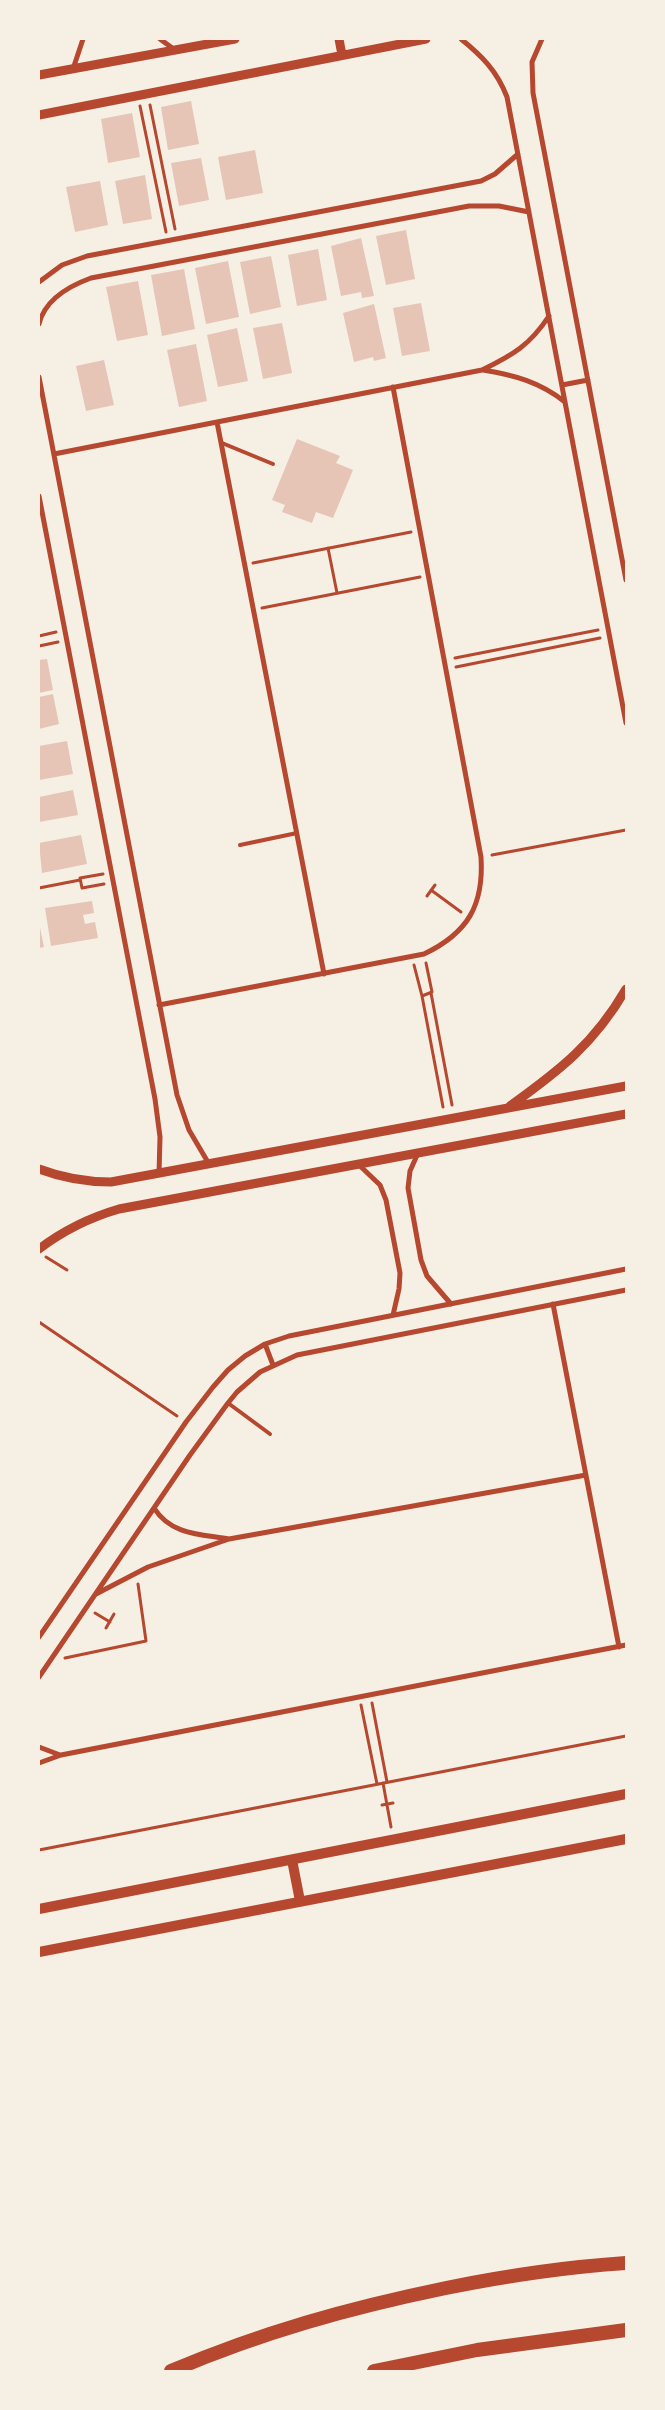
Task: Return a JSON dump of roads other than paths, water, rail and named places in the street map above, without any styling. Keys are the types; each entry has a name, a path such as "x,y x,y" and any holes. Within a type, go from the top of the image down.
{"highway":[{"path":"172,2371 231,2346 328,2315 381,2302 491,2279 626,2263"},
{"path":"374,2371 477,2350 588,2333 626,2330"}],"main road":[{"path":"39,1908 626,1794"},
{"path":"39,1952 626,1838"},
{"path":"292,1860 300,1901"}],"street":[{"path":"73,69 82,39"},
{"path":"160,39 175,50"},
{"path":"39,75 235,39"},
{"path":"339,39 342,55"},
{"path":"39,115 426,39"},
{"path":"461,39 485,59 502,84 507,97 626,722"},
{"path":"542,39 532,62 533,93 626,580"},
{"path":"39,282 62,265 87,256 481,181 507,165 518,154"},
{"path":"39,324 52,300 70,286 91,278 469,206 499,206 529,212"},
{"path":"54,454 482,370 517,352 530,341 549,316"},
{"path":"482,370 519,377 536,383 565,402"},
{"path":"39,377 159,1005 182,1113 209,1165"},
{"path":"562,385 588,380"},
{"path":"159,1005 424,954 449,939 469,918 478,899 481,885 481,857 393,388"},
{"path":"217,422 324,974"},
{"path":"39,496 158,1118 161,1156 159,1174"},
{"path":"507,1108 569,1062 586,1046 614,1010 626,989"},
{"path":"39,1169 60,1178 86,1182 111,1182 626,1086"},
{"path":"39,1249 61,1232 89,1218 119,1209 626,1114"},
{"path":"418,1153 410,1171 408,1188 421,1260 427,1276 451,1304"},
{"path":"358,1164 380,1185 386,1200 400,1273 399,1289 393,1315"},
{"path":"39,1637 186,1422 228,1370 245,1356 265,1344 289,1336 626,1270"},
{"path":"39,1678 190,1455 228,1404 248,1381 273,1364 297,1355 626,1290"},
{"path":"553,1304 619,1647"},
{"path":"265,1344 273,1364"},
{"path":"93,1596 136,1573 229,1539 586,1475"},
{"path":"154,1508 163,1520 175,1529 229,1539"},
{"path":"39,1763 60,1755 626,1645"},
{"path":"39,1747 60,1755"}],"lane":[{"path":"222,443 273,464"},
{"path":"240,845 297,834"},
{"path":"228,1404 270,1434"}]}
